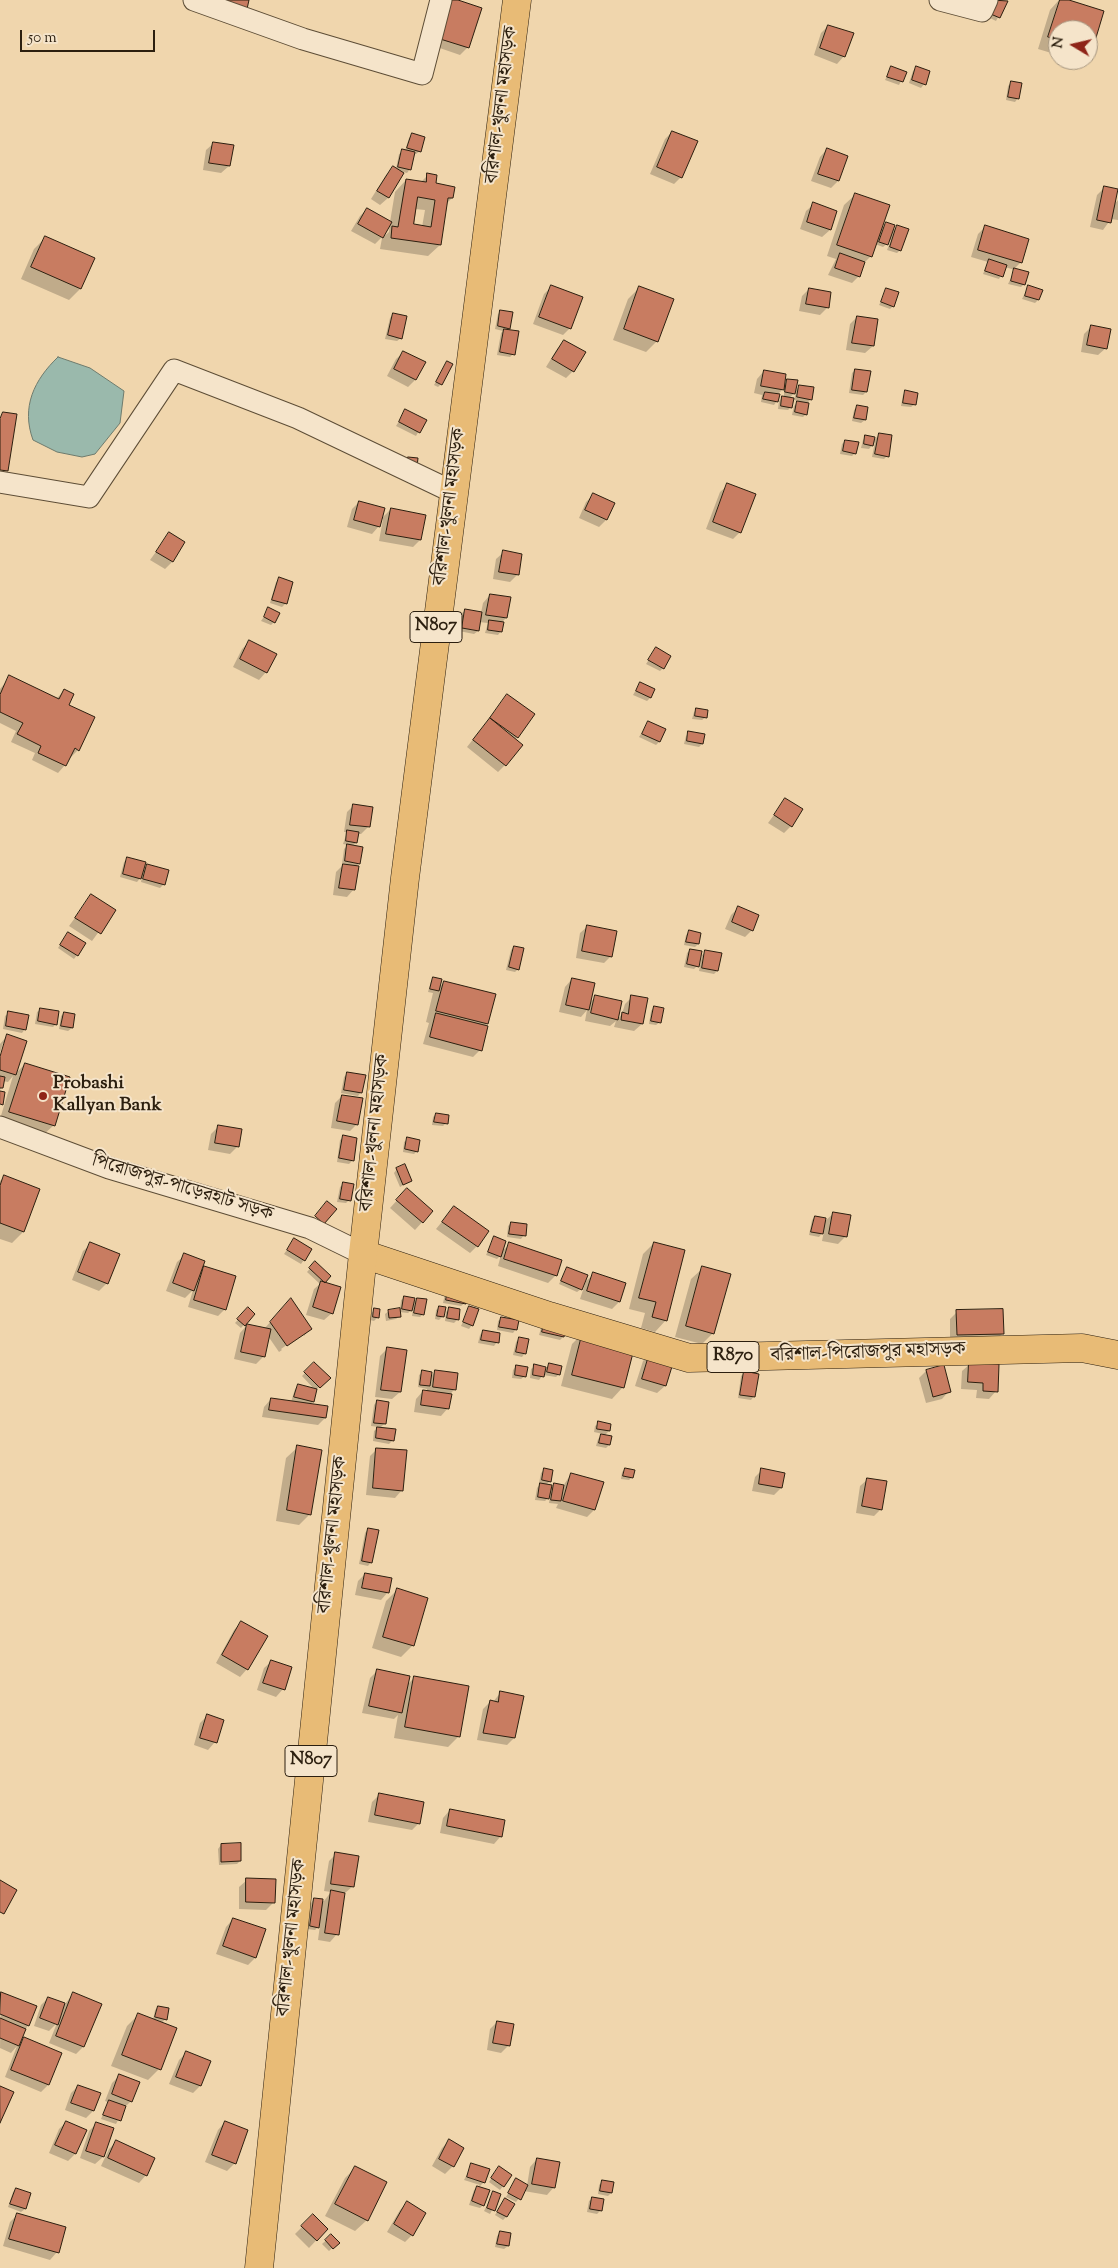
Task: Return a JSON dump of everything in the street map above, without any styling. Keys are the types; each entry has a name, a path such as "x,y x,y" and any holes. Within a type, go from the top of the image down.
{"main road":[{"name":"বরিশাল-খুলনা মহাসড়ক","path":"259,2268 363,1254 405,878 517,0"},
{"name":"বরিশাল-পিরোজপুর মহাসড়ক","path":"363,1254 549,1316 689,1358 1082,1348 1118,1355"}],"street":[{"path":"194,0 303,38 422,74 441,0"},
{"path":"940,0 982,11 988,0"},
{"path":"0,482 90,497 174,370 298,418 453,492"},
{"name":"পিরোজপুর-পাড়েরহাট সড়ক","path":"0,1127 110,1168 310,1228 363,1254"}],"shaded area":[{"path":"58,357 90,368 124,391 120,423 95,454 82,457 57,452 33,440 28,416 32,395 42,375"}],"building":[{"path":"226,0 249,0 247,9 225,3"},
{"path":"450,0 458,0 482,8 469,48 437,38"},
{"path":"992,0 1008,1 1000,18 986,12"},
{"path":"1060,0 1069,0 1104,11 1098,31 1098,20 1054,20"},
{"path":"828,25 854,33 845,57 820,48"},
{"path":"891,66 907,72 903,82 887,77"},
{"path":"916,66 930,71 926,85 912,80"},
{"path":"1011,81 1022,83 1019,99 1008,97"},
{"path":"672,131 698,141 682,178 657,167"},
{"path":"412,133 425,137 421,152 407,148"},
{"path":"213,142 234,145 230,166 209,163"},
{"path":"827,148 848,156 839,181 818,174"},
{"path":"402,149 415,152 411,170 398,167"},
{"path":"393,166 404,173 389,198 377,191"},
{"path":"427,173 437,175 436,183 455,187 453,198 448,198 441,245 391,238 392,226 398,227 406,179 426,182","holes":["418,197 435,200 431,227 414,224"]},
{"path":"1104,186 1118,189 1111,223 1097,220"},
{"path":"855,193 890,205 872,257 837,245"},
{"path":"813,202 837,211 831,230 807,222"},
{"path":"367,208 392,222 383,238 358,224"},
{"path":"886,222 895,225 888,245 879,242"},
{"path":"897,225 909,229 901,251 890,247"},
{"path":"985,225 1029,239 1022,263 978,250"},
{"path":"45,236 95,258 81,289 31,267"},
{"path":"840,253 865,262 860,277 835,268"},
{"path":"989,259 1007,265 1003,277 985,271"},
{"path":"1014,268 1029,272 1025,285 1011,281"},
{"path":"551,285 583,297 571,329 539,317"},
{"path":"1028,285 1043,290 1039,300 1025,296"},
{"path":"639,286 674,299 658,342 624,329"},
{"path":"809,288 831,292 829,308 806,304"},
{"path":"886,288 899,292 894,307 881,302"},
{"path":"500,310 513,312 510,329 498,326"},
{"path":"393,313 407,316 402,339 388,335"},
{"path":"857,316 878,319 874,346 852,343"},
{"path":"1091,325 1111,329 1107,349 1087,345"},
{"path":"504,329 519,331 515,355 500,352"},
{"path":"564,340 586,352 574,372 552,359"},
{"path":"403,351 426,362 416,380 394,369"},
{"path":"447,361 453,364 442,385 436,382"},
{"path":"855,369 871,371 867,392 852,390"},
{"path":"764,370 786,374 784,390 761,386"},
{"path":"787,379 798,380 795,394 785,392"},
{"path":"799,385 814,387 812,400 797,397"},
{"path":"905,390 918,393 916,405 903,403"},
{"path":"765,392 780,394 778,402 763,399"},
{"path":"782,396 794,398 792,408 781,406"},
{"path":"797,401 809,403 807,415 795,412"},
{"path":"857,405 868,407 866,420 854,418"},
{"path":"405,409 427,420 420,433 399,422"},
{"path":"3,412 17,414 8,471 0,470 0,419"},
{"path":"879,433 892,435 889,457 875,454"},
{"path":"865,435 875,437 873,446 864,444"},
{"path":"845,440 859,442 856,454 843,451"},
{"path":"408,457 418,458 417,467 406,465"},
{"path":"727,483 756,494 741,533 713,522"},
{"path":"593,493 615,503 607,520 585,510"},
{"path":"359,501 385,508 380,527 354,520"},
{"path":"391,508 426,515 421,540 386,534"},
{"path":"169,532 185,542 173,562 156,552"},
{"path":"503,550 522,554 519,575 499,572"},
{"path":"279,577 293,582 287,604 272,600"},
{"path":"490,594 511,597 507,618 486,615"},
{"path":"268,607 280,613 275,623 264,617"},
{"path":"465,609 482,612 479,631 462,628"},
{"path":"489,620 504,622 502,632 488,630"},
{"path":"249,640 277,654 267,673 240,659"},
{"path":"656,647 671,656 664,669 648,660"},
{"path":"9,675 59,699 64,689 74,694 69,705 95,717 79,751 75,748 66,766 38,753 41,746 17,734 23,723 0,712 0,695"},
{"path":"640,682 655,689 651,698 636,691"},
{"path":"507,694 535,714 518,738 490,718"},
{"path":"696,708 708,710 707,718 695,716"},
{"path":"490,718 523,745 506,766 473,740"},
{"path":"648,721 666,729 660,742 642,734"},
{"path":"688,731 705,734 703,744 687,741"},
{"path":"785,798 803,809 792,827 774,815"},
{"path":"353,804 373,807 370,827 350,825"},
{"path":"347,830 359,832 357,843 346,841"},
{"path":"347,844 363,847 360,864 345,861"},
{"path":"127,857 146,862 141,879 123,874"},
{"path":"147,864 169,870 165,885 143,879"},
{"path":"343,864 359,866 355,890 339,888"},
{"path":"91,894 116,910 101,934 75,918"},
{"path":"738,906 759,915 753,931 732,922"},
{"path":"587,925 617,931 612,957 582,951"},
{"path":"689,930 701,933 699,944 686,942"},
{"path":"68,932 86,943 78,956 60,945"},
{"path":"514,946 524,948 519,970 509,967"},
{"path":"690,949 702,951 699,967 687,964"},
{"path":"705,950 722,953 718,971 702,968"},
{"path":"433,977 442,979 439,991 430,989"},
{"path":"572,978 595,983 589,1010 566,1005"},
{"path":"444,981 496,994 488,1024 436,1011"},
{"path":"595,995 622,1001 618,1020 591,1013"},
{"path":"631,995 648,998 643,1024 621,1020 622,1012 628,1014"},
{"path":"654,1006 664,1008 661,1023 651,1021"},
{"path":"40,1008 59,1011 57,1025 38,1021"},
{"path":"8,1011 29,1015 26,1030 6,1026"},
{"path":"64,1012 75,1014 73,1028 61,1026"},
{"path":"436,1013 488,1026 482,1051 430,1037"},
{"path":"7,1034 27,1041 16,1075 0,1070 0,1057"},
{"path":"25,1063 70,1077 55,1126 9,1112"},
{"path":"347,1072 366,1075 362,1093 344,1090"},
{"path":"0,1076 5,1077 3,1088 0,1088"},
{"path":"0,1091 5,1092 3,1105 0,1104"},
{"path":"342,1095 363,1098 358,1125 337,1121"},
{"path":"436,1113 449,1115 448,1124 434,1122"},
{"path":"218,1125 242,1129 239,1147 215,1143"},
{"path":"343,1135 357,1138 354,1161 339,1158"},
{"path":"407,1137 420,1140 418,1152 405,1149"},
{"path":"405,1164 412,1181 403,1185 396,1168"},
{"path":"4,1175 40,1189 24,1232 0,1223 0,1186"},
{"path":"343,1182 354,1184 351,1201 340,1199"},
{"path":"407,1188 433,1211 423,1223 396,1200"},
{"path":"327,1201 337,1209 324,1224 315,1216"},
{"path":"454,1206 489,1231 478,1247 442,1222"},
{"path":"833,1212 851,1215 847,1237 829,1234"},
{"path":"815,1216 826,1218 823,1234 811,1232"},
{"path":"511,1222 527,1224 526,1236 509,1234"},
{"path":"494,1236 506,1241 501,1257 488,1252"},
{"path":"294,1238 312,1249 305,1261 287,1250"},
{"path":"90,1242 120,1254 108,1284 78,1272"},
{"path":"509,1242 562,1260 557,1276 504,1259"},
{"path":"654,1242 685,1250 667,1321 652,1317 656,1302 639,1298"},
{"path":"184,1253 205,1261 194,1291 173,1283"},
{"path":"315,1261 331,1276 325,1283 309,1268"},
{"path":"204,1266 236,1276 226,1310 194,1300"},
{"path":"702,1266 731,1274 714,1334 686,1326"},
{"path":"567,1267 588,1275 582,1290 561,1281"},
{"path":"593,1272 626,1283 620,1302 587,1291"},
{"path":"321,1281 341,1287 333,1314 313,1307"},
{"path":"448,1290 468,1293 466,1304 446,1300"},
{"path":"404,1296 415,1298 412,1311 402,1309"},
{"path":"291,1298 312,1329 287,1346 270,1322"},
{"path":"417,1298 427,1299 424,1315 414,1313"},
{"path":"439,1306 446,1307 444,1317 437,1316"},
{"path":"469,1306 479,1309 473,1326 463,1322"},
{"path":"248,1307 255,1314 245,1326 237,1319"},
{"path":"449,1307 460,1309 459,1320 447,1318"},
{"path":"374,1308 380,1309 379,1318 373,1317"},
{"path":"400,1308 401,1317 389,1318 388,1310"},
{"path":"1003,1309 1004,1334 957,1335 956,1310"},
{"path":"501,1317 519,1320 517,1330 499,1327"},
{"path":"545,1320 567,1326 564,1337 542,1332"},
{"path":"247,1324 271,1329 265,1357 241,1352"},
{"path":"483,1330 500,1333 499,1343 481,1340"},
{"path":"583,1331 635,1345 624,1388 572,1375"},
{"path":"519,1337 529,1339 526,1354 516,1352"},
{"path":"387,1347 407,1350 401,1392 381,1390"},
{"path":"650,1352 674,1360 666,1386 642,1379"},
{"path":"314,1362 331,1378 320,1388 304,1372"},
{"path":"969,1362 999,1364 998,1392 983,1391 983,1383 968,1382"},
{"path":"549,1363 562,1366 560,1375 547,1372"},
{"path":"534,1364 546,1367 544,1377 533,1375"},
{"path":"516,1365 528,1367 526,1377 515,1375"},
{"path":"944,1365 951,1392 933,1397 926,1370"},
{"path":"422,1370 432,1372 430,1386 420,1385"},
{"path":"435,1370 458,1373 456,1390 433,1387"},
{"path":"744,1371 759,1374 755,1397 740,1395"},
{"path":"298,1384 317,1389 314,1402 294,1397"},
{"path":"423,1390 452,1394 449,1409 421,1405"},
{"path":"271,1398 328,1406 326,1418 269,1410"},
{"path":"377,1400 389,1402 386,1424 374,1423"},
{"path":"598,1421 611,1424 610,1431 597,1429"},
{"path":"377,1427 396,1429 394,1441 376,1438"},
{"path":"601,1434 612,1436 610,1445 599,1443"},
{"path":"297,1445 322,1450 311,1515 287,1510"},
{"path":"376,1448 407,1450 403,1491 373,1488"},
{"path":"544,1468 553,1470 551,1482 542,1480"},
{"path":"625,1468 635,1470 633,1478 623,1476"},
{"path":"761,1468 785,1473 782,1488 759,1484"},
{"path":"571,1473 604,1482 595,1510 563,1501"},
{"path":"867,1478 887,1481 882,1510 862,1506"},
{"path":"540,1483 552,1485 549,1499 538,1497"},
{"path":"554,1483 564,1485 561,1501 551,1500"},
{"path":"368,1528 379,1530 372,1563 362,1561"},
{"path":"365,1573 392,1578 389,1593 362,1588"},
{"path":"397,1588 428,1598 414,1646 383,1637"},
{"path":"241,1621 268,1636 248,1670 222,1655"},
{"path":"271,1660 292,1667 285,1690 263,1683"},
{"path":"377,1669 410,1676 402,1713 369,1706"},
{"path":"414,1676 469,1686 460,1737 405,1727"},
{"path":"500,1691 524,1696 515,1738 483,1733 490,1700 498,1702"},
{"path":"207,1714 224,1720 217,1743 200,1738"},
{"path":"379,1793 424,1802 420,1824 375,1815"},
{"path":"450,1809 505,1820 502,1837 447,1826"},
{"path":"241,1843 241,1861 221,1862 221,1844"},
{"path":"335,1852 359,1856 354,1887 331,1884"},
{"path":"246,1878 276,1879 275,1903 246,1902"},
{"path":"0,1880 17,1890 4,1914 0,1912"},
{"path":"331,1890 345,1893 339,1935 325,1933"},
{"path":"314,1898 323,1899 319,1928 310,1926"},
{"path":"233,1918 266,1929 256,1958 223,1946"},
{"path":"1,1992 37,2006 29,2026 0,2014"},
{"path":"73,1992 102,2004 84,2047 56,2036"},
{"path":"48,1997 65,2003 58,2025 40,2018"},
{"path":"158,2006 169,2008 167,2020 155,2017"},
{"path":"138,2013 177,2028 161,2070 122,2055"},
{"path":"0,2018 26,2029 19,2046 0,2038"},
{"path":"497,2021 514,2024 510,2046 493,2043"},
{"path":"24,2037 62,2053 49,2085 11,2070"},
{"path":"186,2051 211,2061 201,2086 176,2077"},
{"path":"119,2074 140,2082 132,2102 112,2094"},
{"path":"78,2085 101,2093 94,2111 71,2103"},
{"path":"0,2086 14,2092 0,2123"},
{"path":"109,2100 126,2106 121,2121 103,2115"},
{"path":"66,2121 87,2130 76,2154 55,2145"},
{"path":"225,2121 248,2130 236,2164 212,2155"},
{"path":"96,2122 114,2128 104,2157 86,2151"},
{"path":"449,2139 464,2148 454,2167 439,2159"},
{"path":"116,2140 155,2158 147,2176 108,2158"},
{"path":"537,2158 560,2162 555,2188 532,2184"},
{"path":"471,2163 490,2169 485,2183 467,2177"},
{"path":"355,2166 387,2182 368,2221 335,2204"},
{"path":"499,2166 512,2175 504,2187 491,2178"},
{"path":"516,2178 528,2185 521,2200 508,2193"},
{"path":"602,2180 614,2182 612,2193 600,2191"},
{"path":"477,2186 490,2190 484,2206 472,2201"},
{"path":"16,2188 31,2193 26,2209 10,2204"},
{"path":"493,2191 501,2194 495,2211 487,2208"},
{"path":"592,2197 604,2199 602,2211 590,2209"},
{"path":"505,2198 515,2204 507,2217 497,2212"},
{"path":"407,2201 426,2213 413,2236 394,2224"},
{"path":"17,2213 66,2227 59,2253 9,2239"},
{"path":"313,2214 328,2229 317,2241 301,2226"},
{"path":"500,2231 511,2233 509,2246 497,2244"},
{"path":"331,2234 340,2243 333,2249 325,2240"}],"place":[{"name":"Probashi Kallyan Bank","path":"43,1096"}]}
